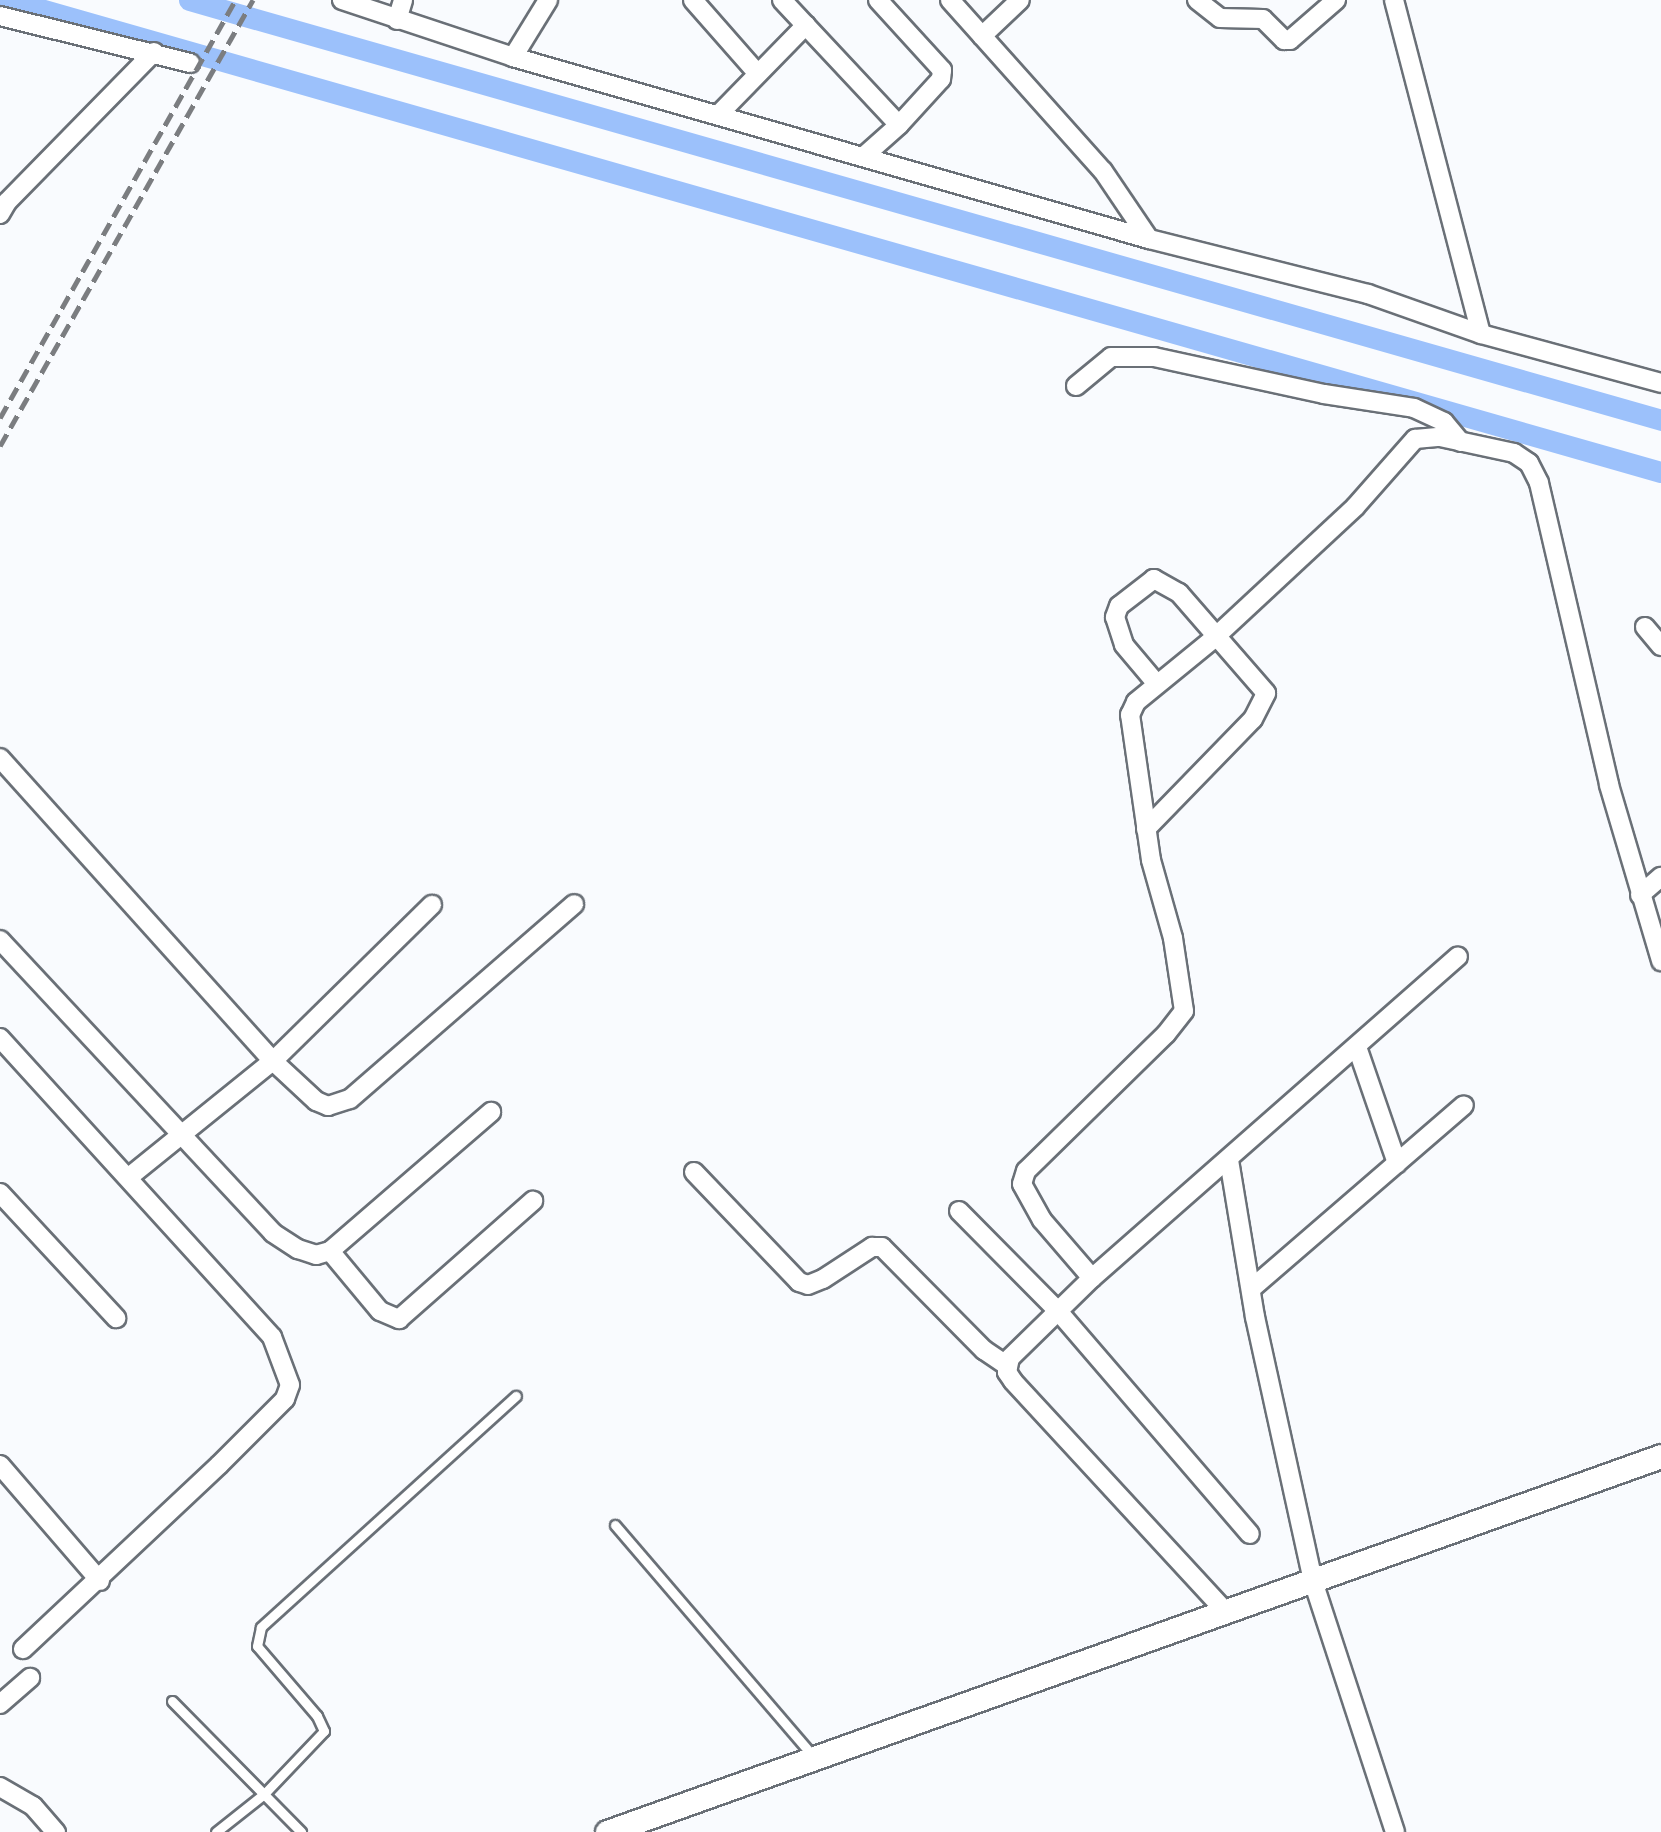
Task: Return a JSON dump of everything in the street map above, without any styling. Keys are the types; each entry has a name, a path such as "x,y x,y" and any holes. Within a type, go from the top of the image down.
{"street":[{"path":"342,0 513,57 720,113 1149,239 1368,294 1482,334 1661,383"},
{"path":"397,20 403,0"},
{"path":"513,57 548,0"},
{"path":"693,0 758,74"},
{"path":"782,0 899,125"},
{"path":"864,156 899,125 941,79 942,70 878,0"},
{"path":"950,0 1102,171 1149,239"},
{"path":"982,36 1020,0"},
{"path":"1196,0 1220,18 1264,19 1290,40 1336,0"},
{"path":"1394,0 1482,334"},
{"path":"0,35 7,18 190,63"},
{"path":"720,113 806,25"},
{"path":"2,205 154,52"},
{"path":"1076,386 1111,357 1154,356 1324,394 1414,408 1444,422 1461,442"},
{"path":"1092,1278 1042,1220 1022,1184 1027,1171 1166,1034 1184,1011 1173,938 1146,829 1130,715 1136,702 1217,635 1355,507 1415,439 1461,442 1514,453 1529,463 1539,483 1609,785 1661,961"},
{"path":"1146,829 1265,702 1266,693 1179,593 1165,582 1147,580 1119,606 1115,617 1124,645 1157,684"},
{"path":"1645,627 1661,646"},
{"path":"0,758 273,1061 316,1101 328,1106 350,1099 574,904"},
{"path":"1640,895 1661,877"},
{"path":"129,1177 273,1061 432,905"},
{"path":"0,940 273,1233 307,1252 330,1251 491,1112"},
{"path":"1226,1612 1013,1381 1008,1366 1010,1358 1092,1278 1458,957"},
{"path":"0,1038 272,1337 290,1385 285,1399 100,1581 23,1649"},
{"path":"1357,1047 1397,1163"},
{"path":"1251,1289 1464,1105"},
{"path":"1229,1160 1251,1289 1313,1581 1390,1830"},
{"path":"694,1172 799,1282 808,1285 823,1279 872,1247 882,1247 984,1350 1008,1366"},
{"path":"0,1192 116,1318"},
{"path":"330,1251 380,1311 389,1319 399,1319 533,1200"},
{"path":"959,1211 1058,1311 1250,1534"},
{"path":"613,1831 1661,1456"},
{"path":"0,1465 100,1581"},
{"path":"0,1704 30,1678"},
{"path":"0,1787 33,1806 56,1832"}],"lane":[{"path":"216,1832 264,1794 321,1736 324,1726 264,1657 257,1646 258,1632 516,1396"},
{"path":"615,1525 816,1758"},
{"path":"172,1701 301,1832"}],"waterway":[{"path":"9,0 1661,472"},
{"path":"189,0 1661,420"}],"railway":[{"path":"0,418 236,0"},
{"path":"0,446 253,0"}]}
